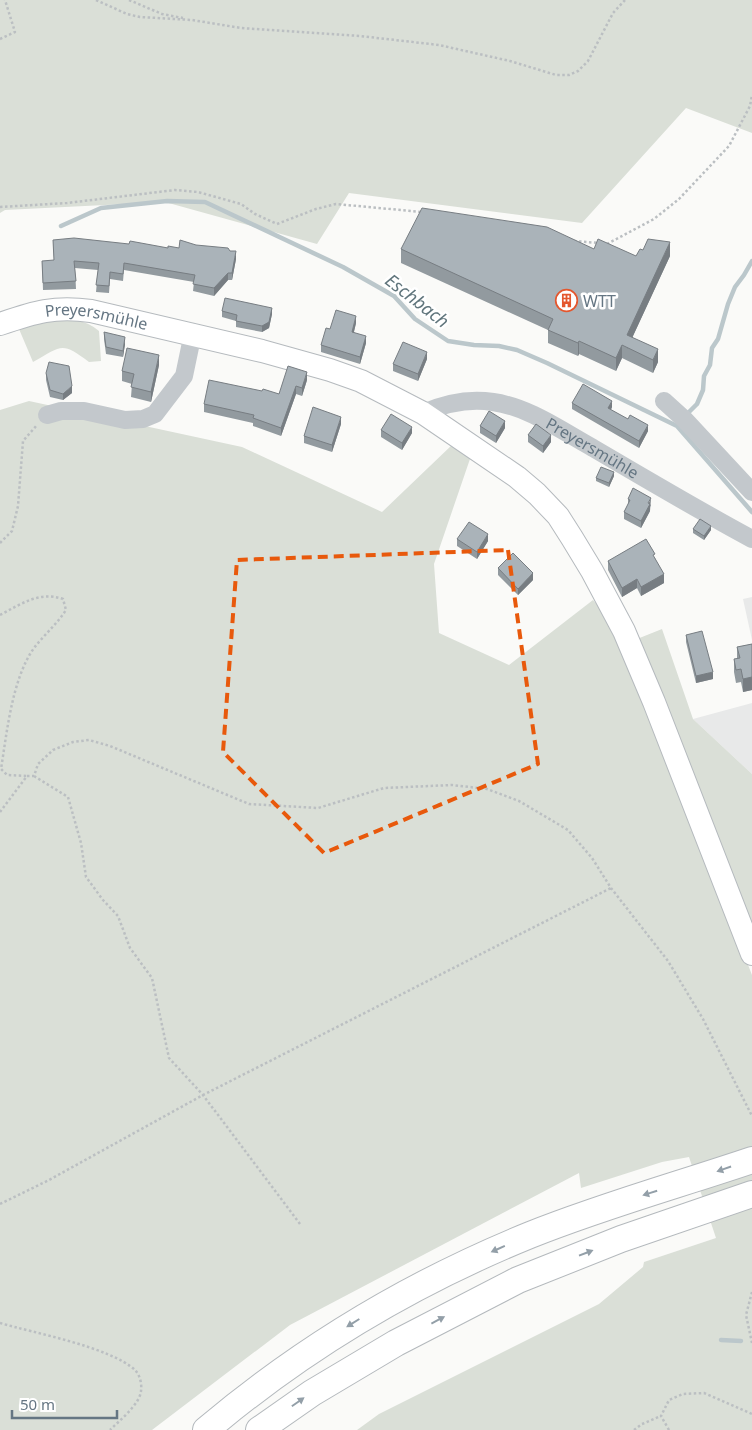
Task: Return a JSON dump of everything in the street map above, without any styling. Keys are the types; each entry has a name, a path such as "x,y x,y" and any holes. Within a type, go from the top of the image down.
{"highway":[{"path":"206,1430 246,1397 320,1343 371,1312 447,1272 529,1236 593,1212 752,1160"},
{"path":"258,1430 312,1393 396,1342 492,1292 621,1239 752,1194"}],"main road":[{"name":"Preyersmühle","path":"0,324 41,311 76,309 109,314 262,350 330,370 370,385 423,413 517,477 538,494 558,516 572,538 608,601 637,659 752,954"}],"street":[{"path":"47,415 84,411 125,420 143,419 155,414 184,376 193,334"},
{"name":"Preyersmühle","path":"423,413 447,403 466,400 494,402 516,408 561,430 752,539"},
{"path":"664,401 685,420 752,492"}],"path":[{"path":"0,39 16,32 5,0"},
{"path":"96,0 140,18 192,20"},
{"path":"129,0 162,14 242,28 360,36 440,45 510,61 556,75 569,75 578,71 588,62 601,33 613,13 624,0"},
{"path":"574,240 608,244 654,219 679,198 729,146 750,106 752,95"},
{"path":"0,208 67,203 175,190 198,192 241,204 255,214 277,224 316,209 336,204 424,212"},
{"path":"0,543 12,531 18,506 22,441 47,415"},
{"path":"0,615 25,601 53,596 63,599 66,610 34,649 21,674 14,695 1,769 7,775 34,776 68,797 81,843 86,877 118,916 130,948 152,978 169,1058 204,1094 300,1224"},
{"path":"34,776 38,764 53,750 73,742 89,740 110,746 249,804 318,808 384,788 452,785 487,789 519,802 568,830 592,858 610,888 673,969 703,1019 752,1116"},
{"path":"0,812 27,776"},
{"path":"0,1204 49,1180 204,1094 610,888"},
{"path":"752,1292 746,1315 752,1343"},
{"path":"0,1323 97,1350 136,1370 140,1377 141,1393 137,1403 110,1430"},
{"path":"634,1430 642,1424 661,1416 669,1400 683,1394 704,1393 752,1414"},
{"path":"661,1416 669,1430"}],"highlighted area":[{"path":"508,550 538,764 324,853 223,752 237,560"}],"shaded area":[{"path":"0,0 752,0 752,133 686,108 582,223 349,193 317,244 165,202 5,210 0,213"},
{"path":"53,318 83,322 99,331 101,361 89,362 73,351 61,348 33,362 19,329"},
{"path":"29,401 242,447 382,512 453,444 471,456 434,564 439,633 509,665 593,600 616,627 752,975 752,1430 357,1430 379,1414 599,1304 643,1267 644,1262 716,1238 689,1157 662,1162 581,1188 579,1173 290,1325 152,1430 0,1430 0,410"},
{"path":"752,597 752,640 743,599"},
{"path":"662,629 693,719 752,774 752,932 637,639"},
{"path":"752,703 752,774 693,719"}],"building":[{"name":"WTT","path":"422,208 547,227 594,249 598,239 636,256 640,249 643,250 648,239 670,242 627,335 658,349 653,360 622,345 616,358 579,341 578,343 548,330 553,319 401,249"},
{"path":"74,238 129,244 130,241 168,248 168,246 179,248 180,240 196,245 228,248 230,251 236,251 232,273 228,273 214,288 193,284 195,275 124,263 123,274 110,272 109,286 96,285 99,263 74,261 76,281 43,283 42,261 54,260 53,240"},
{"path":"225,298 272,308 269,322 262,326 236,321 237,315 222,311"},
{"path":"336,310 356,316 352,332 366,336 360,357 321,345 326,328 330,329"},
{"path":"104,332 125,337 123,351 106,347"},
{"path":"403,342 427,352 418,374 393,364"},
{"path":"127,348 159,355 151,392 131,387 134,374 122,371"},
{"path":"49,362 69,366 72,386 63,394 50,390 46,373"},
{"path":"288,366 307,372 302,388 296,386 281,428 253,418 254,415 204,404 209,380 262,391 263,389 279,394"},
{"path":"583,384 612,401 608,408 628,419 630,415 648,425 639,441 572,403"},
{"path":"313,407 341,417 332,445 304,436"},
{"path":"489,411 505,421 496,436 480,426"},
{"path":"391,414 412,427 402,443 381,430"},
{"path":"536,424 551,435 543,446 528,435"},
{"path":"601,467 614,472 609,483 596,478"},
{"path":"633,488 651,498 641,521 624,512"},
{"path":"700,519 711,526 704,536 693,529"},
{"path":"469,522 488,534 477,552 457,539"},
{"path":"646,539 664,574 641,587 637,579 622,588 608,561"},
{"path":"513,553 533,573 518,589 498,568"},
{"path":"702,631 713,672 696,676 686,635"},
{"path":"752,644 752,677 743,679 741,669 736,670 734,659 740,658 737,647"}],"waterway":[{"name":"Eschbach","path":"61,226 101,208 167,201 205,202 343,267 394,296 415,319 448,341 499,346 517,350 677,426 752,512"},
{"path":"688,413 697,404 703,390 704,376 710,365 712,348 718,339 735,287 752,261"},
{"path":"721,1340 741,1341"}],"place":[{"name":"WTT","path":"567,301"}]}
